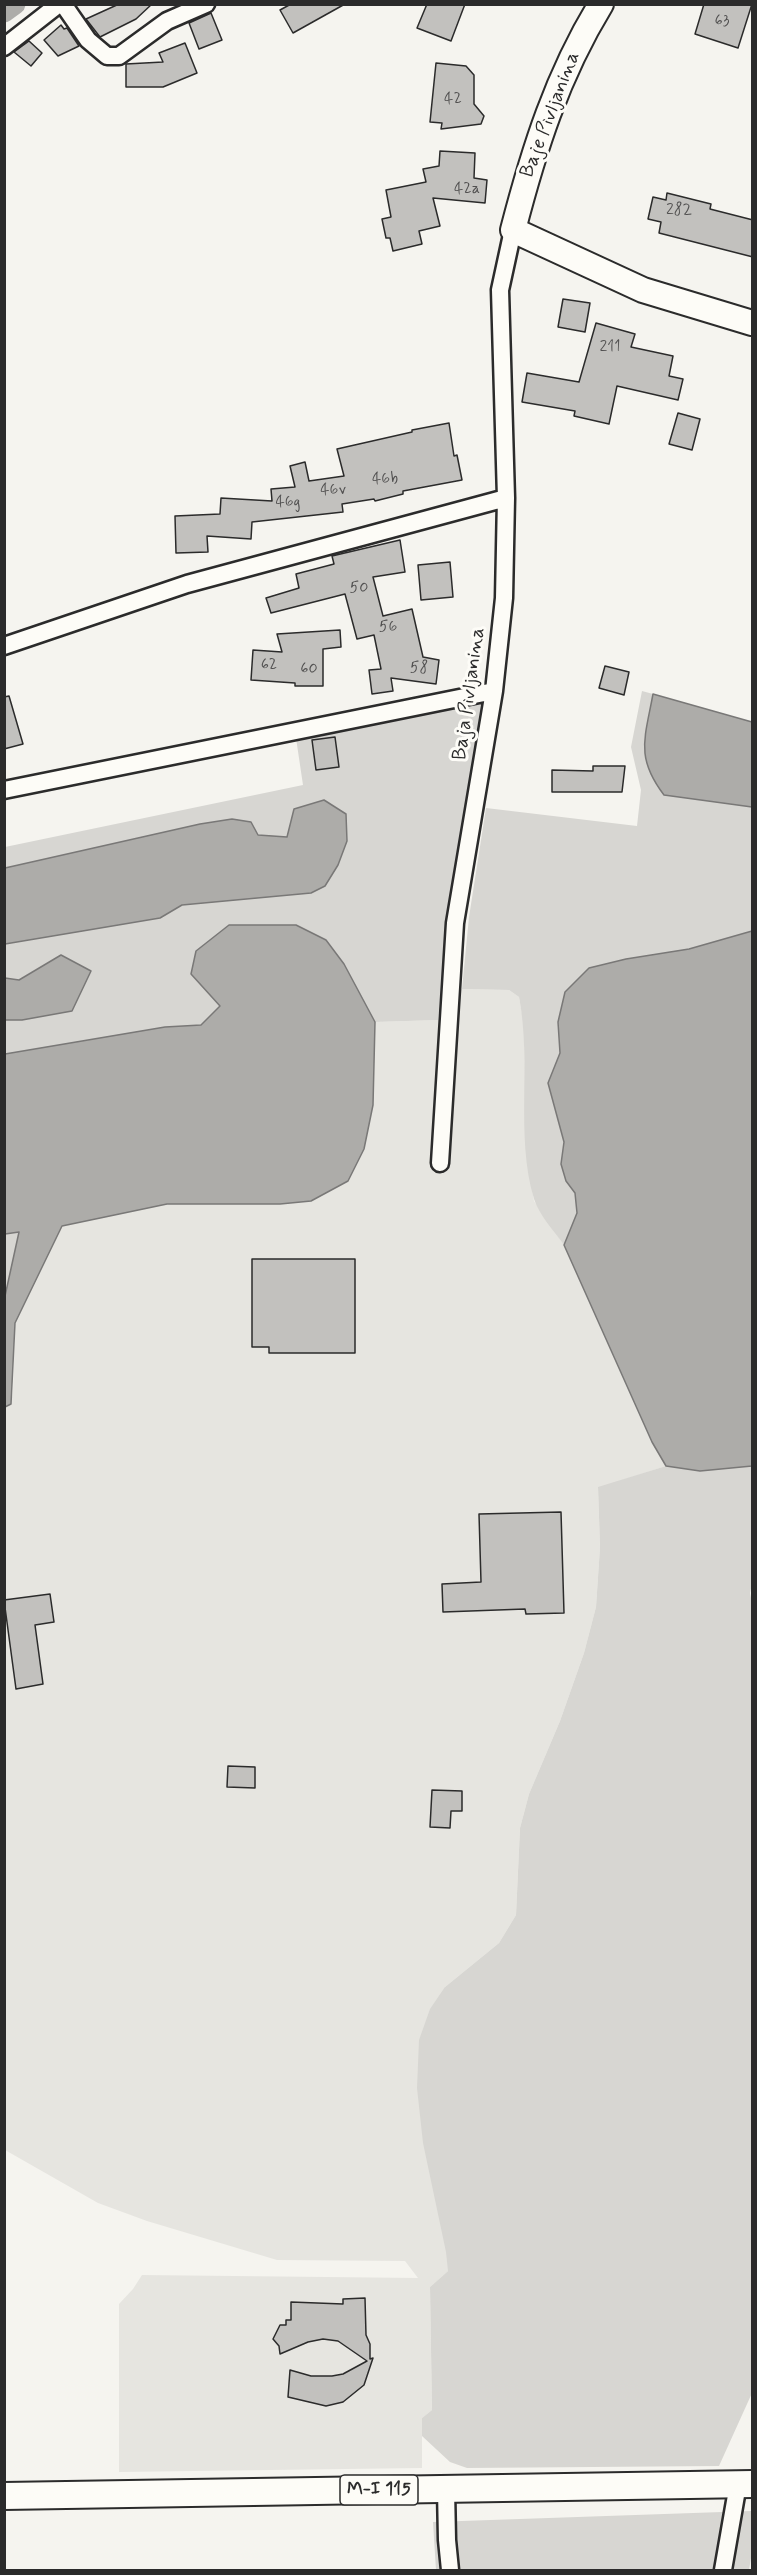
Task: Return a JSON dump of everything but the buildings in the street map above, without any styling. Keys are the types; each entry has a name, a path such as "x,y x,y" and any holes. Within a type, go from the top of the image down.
{"main road":[{"name":"M-I 115","path":"4,2496 745,2484"}],"street":[{"path":"4,47 61,4 88,40 107,56 119,56 167,21 206,4"},
{"name":"Baje Pivljanina","path":"513,230 531,157 558,85 580,39 601,4"},
{"path":"513,230 643,290 753,322"},
{"name":"Baja Pivljanina","path":"440,1163 455,923 494,691 504,598 506,498 500,290 513,230"},
{"path":"4,646 188,584 506,498"},
{"path":"4,790 494,691"},
{"path":"723,2571 745,2484"},
{"path":"446,2489 450,2571"}],"shaded area":[{"path":"642,691 653,694 644,748 664,795 752,807 752,931 689,949 626,959 589,968 558,1022 560,1053 548,1083 564,1142 561,1164 566,1180 575,1193 577,1213 564,1245 536,1205 528,1174 524,1124 523,1022 519,997 509,990 462,989 469,917 486,808 637,826 641,790 631,747"},
{"path":"653,694 752,722 752,807 664,795 655,782 646,758 645,735"},
{"path":"482,701 486,708 451,888 438,1020 375,1022 344,964 326,940 296,925 191,974 220,1006 201,1025 165,1027 5,1054 5,1020 22,1020 61,955 18,980 5,978 5,944 160,918 182,905 311,893 325,886 287,837 258,835 251,822 232,819 200,824 5,868 5,847 303,785 296,738"},
{"path":"324,800 346,814 347,841 338,865 325,886 311,893 182,905 160,918 5,944 5,868 200,824 232,819 251,822 258,835 287,837 294,809"},
{"path":"229,925 296,925 326,940 344,964 375,1022 373,1105 364,1149 348,1181 311,1201 280,1204 167,1204 62,1226 15,1323 11,1404 5,1407 5,1296 19,1232 5,1234 5,1054 165,1027 201,1025 220,1006 191,974 196,951"},
{"path":"752,931 752,1466 700,1471 666,1466 652,1442 564,1245 577,1213 575,1193 566,1181 561,1164 564,1142 548,1083 560,1053 558,1022 565,992 589,968 626,959 689,949"},
{"path":"61,955 91,971 72,1011 22,1020 5,1020 5,978 19,980"},
{"path":"462,989 509,990 519,997 524,1025 526,1149 534,1201 564,1245 652,1442 666,1466 598,1488 600,1547 596,1607 584,1653 560,1721 529,1794 520,1828 516,1915 499,1943 445,1987 448,2271 430,2287 432,2410 422,2418 422,2468 119,2472 119,2304 142,2275 418,2278 405,2261 277,2260 147,2221 98,2203 5,2150 4,1407 11,1404 13,1391 15,1323 61,1226 167,1204 280,1204 373,1105 375,1022 438,1020 441,992"},
{"path":"19,1232 6,1294 5,1296 5,1234"},
{"path":"666,1466 700,1471 752,1466 752,1584 750,1593 752,1603 752,2393 719,2466 467,2468 450,2462 422,2436 422,2418 432,2410 430,2287 448,2271 423,2143 417,2088 419,2040 430,2009 445,1987 499,1943 516,1915 520,1828 529,1794 560,1721 584,1653 596,1607 600,1547 598,1487"},
{"path":"751,2511 752,2552 749,2570 436,2570 433,2522"}],"waterway":[{"path":"4,12 15,4"}]}
